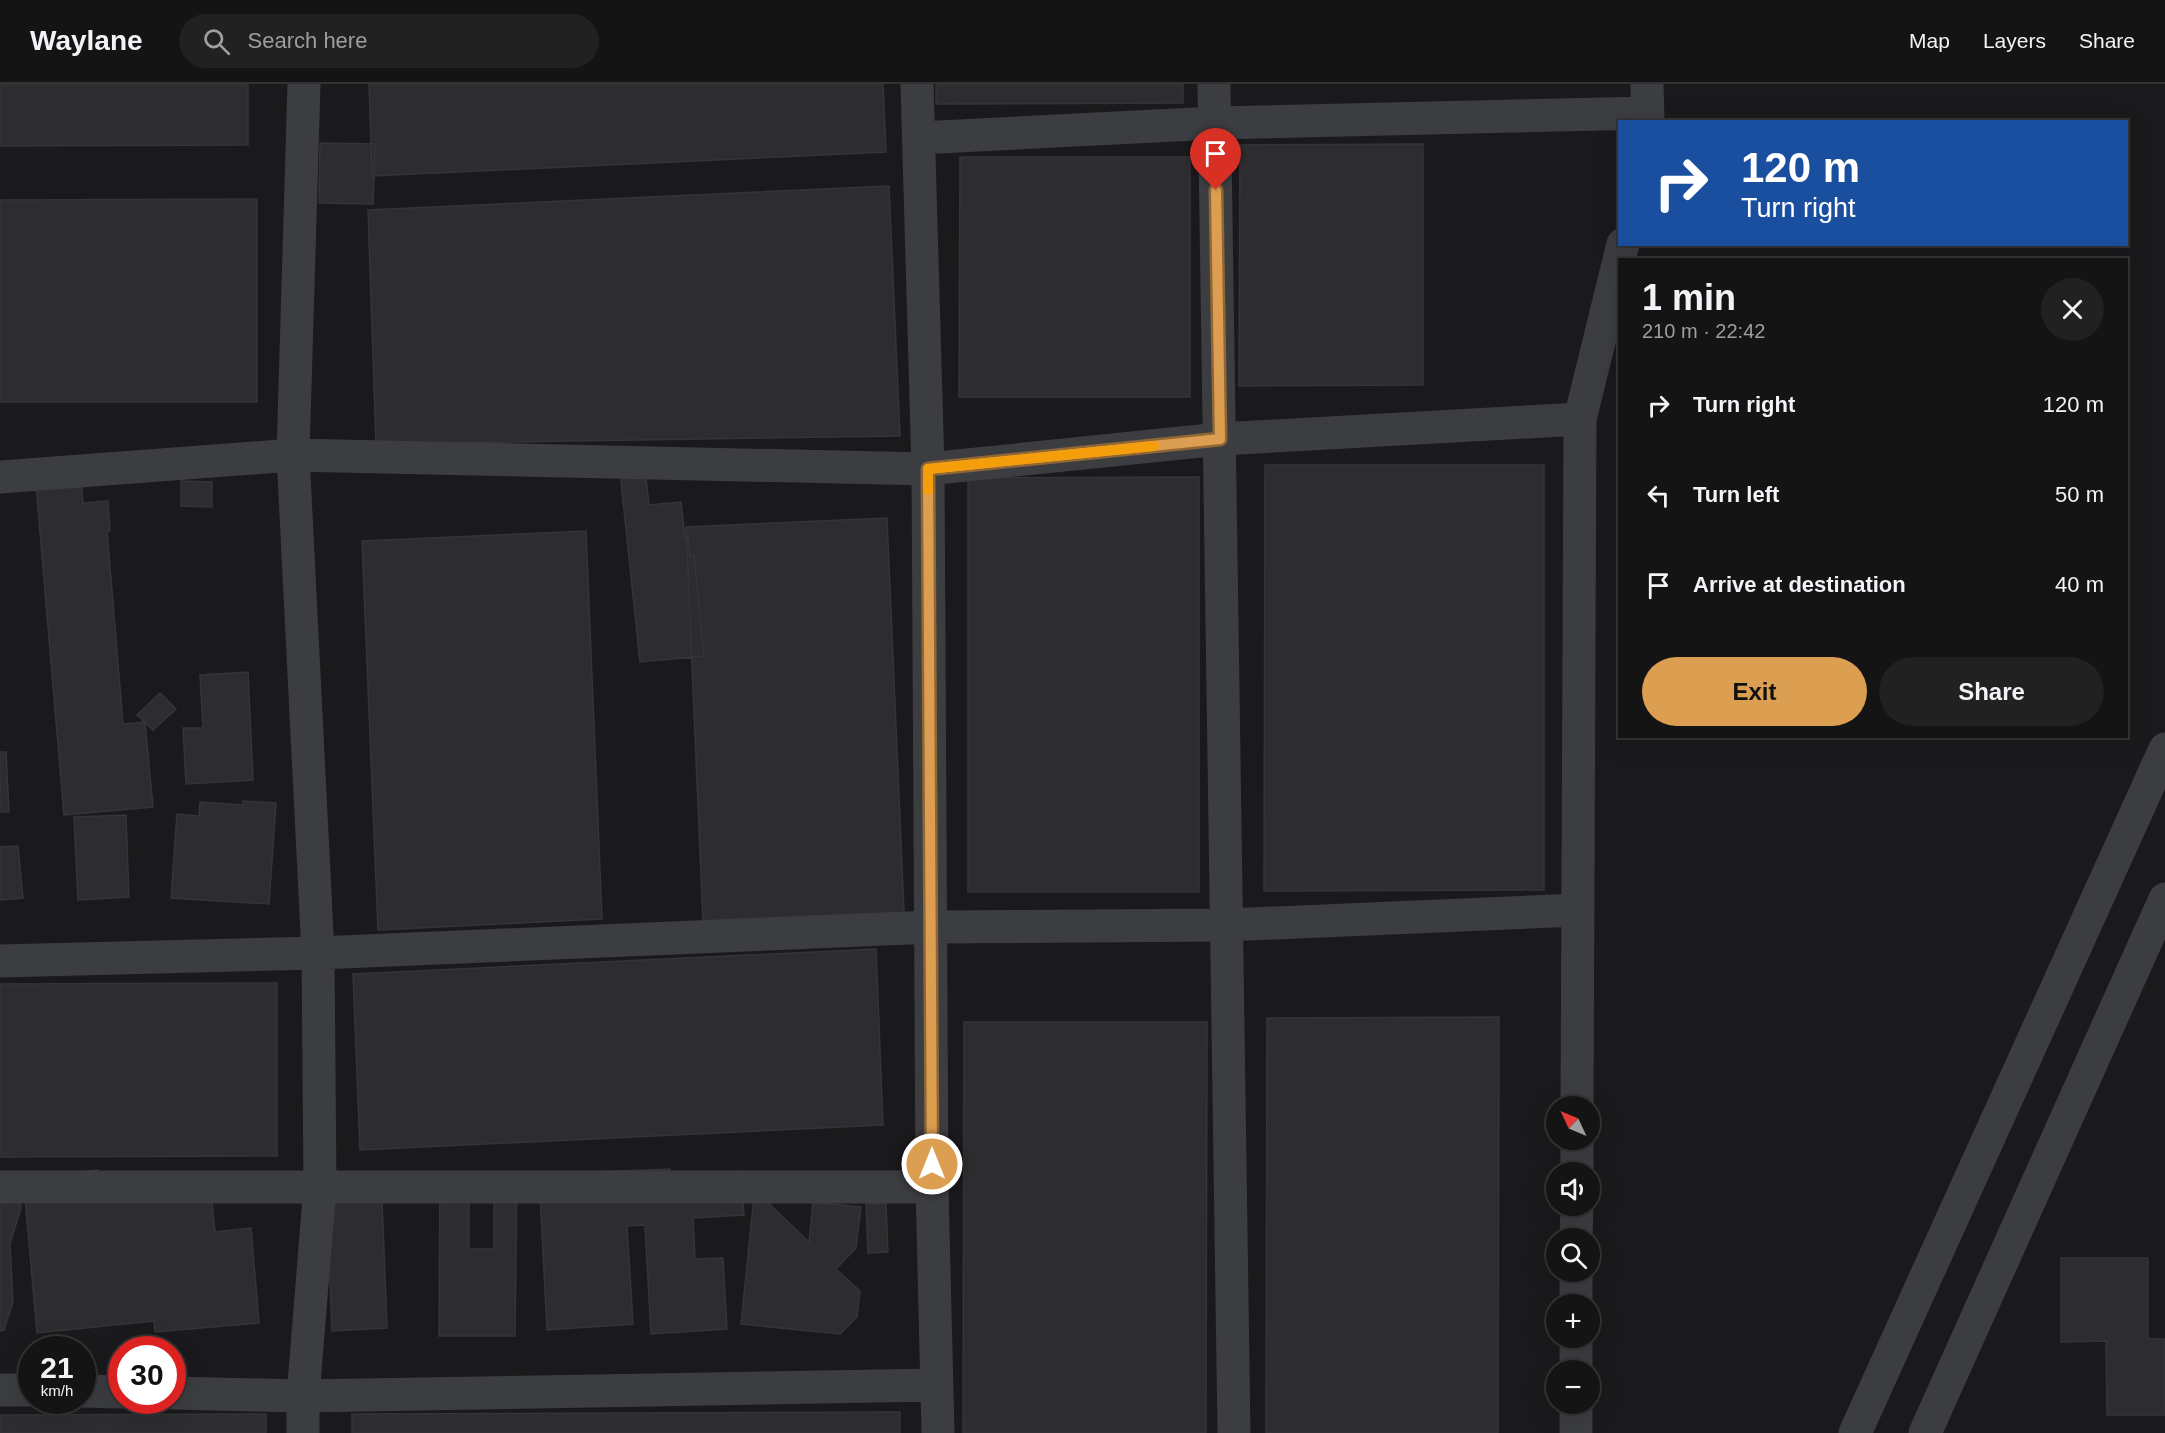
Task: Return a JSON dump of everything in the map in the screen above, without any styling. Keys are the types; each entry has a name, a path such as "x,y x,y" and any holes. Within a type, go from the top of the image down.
{"street":[{"path":"303,1433 303,1396 320,1186 318,953 293,455 304,84"},
{"path":"917,84 928,469 932,1187 938,1433"},
{"path":"1214,84 1234,1433"},
{"path":"919,138 1215,123 1648,106"},
{"path":"1577,1096 1580,419 1618,264"},
{"path":"0,477 293,455 928,469 1220,439 1580,419"},
{"path":"1855,1433 2165,749"},
{"path":"1925,1433 2165,899"},
{"path":"0,961 318,953 932,927 1227,925 1578,910"},
{"path":"0,1188 932,1187"},
{"path":"186,1393 303,1396 936,1385"},
{"path":"0,1390 18,1390"},
{"path":"1576,1414 1576,1433"}],"building":[{"path":"0,84 248,84 248,145 0,146"},
{"path":"369,84 883,84 886,152 372,176"},
{"path":"936,84 1183,84 1183,103 936,104"},
{"path":"320,143 375,144 373,204 319,203"},
{"path":"1423,144 1423,385 1239,386 1240,145"},
{"path":"960,157 1190,157 1190,397 959,397"},
{"path":"889,186 900,436 376,444 368,210"},
{"path":"257,199 257,402 0,402 0,200"},
{"path":"1265,465 1544,465 1544,890 1264,891"},
{"path":"645,469 649,505 681,502 685,537 688,536 690,556 694,555 704,656 640,662 620,472"},
{"path":"1199,477 1199,892 968,892 968,478"},
{"path":"81,481 83,503 108,501 110,531 107,531 123,724 145,722 153,807 64,815 36,485"},
{"path":"181,481 212,482 212,507 181,506"},
{"path":"887,518 904,912 703,921 686,527"},
{"path":"586,531 602,919 378,930 362,541"},
{"path":"248,672 253,780 186,784 183,728 203,728 200,675"},
{"path":"160,693 176,709 153,730 137,715"},
{"path":"0,752 6,752 9,812 0,812"},
{"path":"243,801 276,803 269,904 171,898 177,814 199,816 200,802 243,805"},
{"path":"126,815 129,897 78,900 74,817"},
{"path":"18,846 23,898 0,900 0,847"},
{"path":"876,949 883,1125 360,1150 353,974"},
{"path":"277,983 277,1156 0,1157 0,984"},
{"path":"1499,1017 1498,1433 1266,1433 1267,1018"},
{"path":"964,1022 1207,1022 1206,1433 963,1433"},
{"path":"670,1169 670,1176 741,1171 744,1215 693,1218 695,1259 723,1258 727,1329 651,1334 645,1225 627,1226 633,1324 547,1330 539,1174"},
{"path":"98,1170 98,1176 209,1173 215,1232 251,1228 259,1323 155,1332 154,1321 37,1333 25,1198 53,1174"},
{"path":"494,1172 517,1173 515,1336 439,1336 440,1176 469,1176 469,1249 494,1249"},
{"path":"381,1173 387,1328 332,1331 326,1175"},
{"path":"0,1180 18,1184 21,1208 10,1244 13,1302 4,1330 0,1331"},
{"path":"755,1187 763,1198 809,1242 813,1202 861,1207 856,1248 836,1269 860,1291 857,1317 840,1334 741,1324"},
{"path":"886,1203 888,1252 868,1253 866,1204"},
{"path":"2061,1258 2148,1258 2148,1339 2165,1339 2165,1415 2107,1415 2106,1341 2061,1342"},
{"path":"900,1412 900,1433 352,1433 352,1414"},
{"path":"266,1414 266,1433 0,1433 0,1415"}],"slow traffic":[{"path":"928,490 928,469 1154,446"}],"route":[{"path":"932,1164 928,469 1220,439 1216,190"}]}
